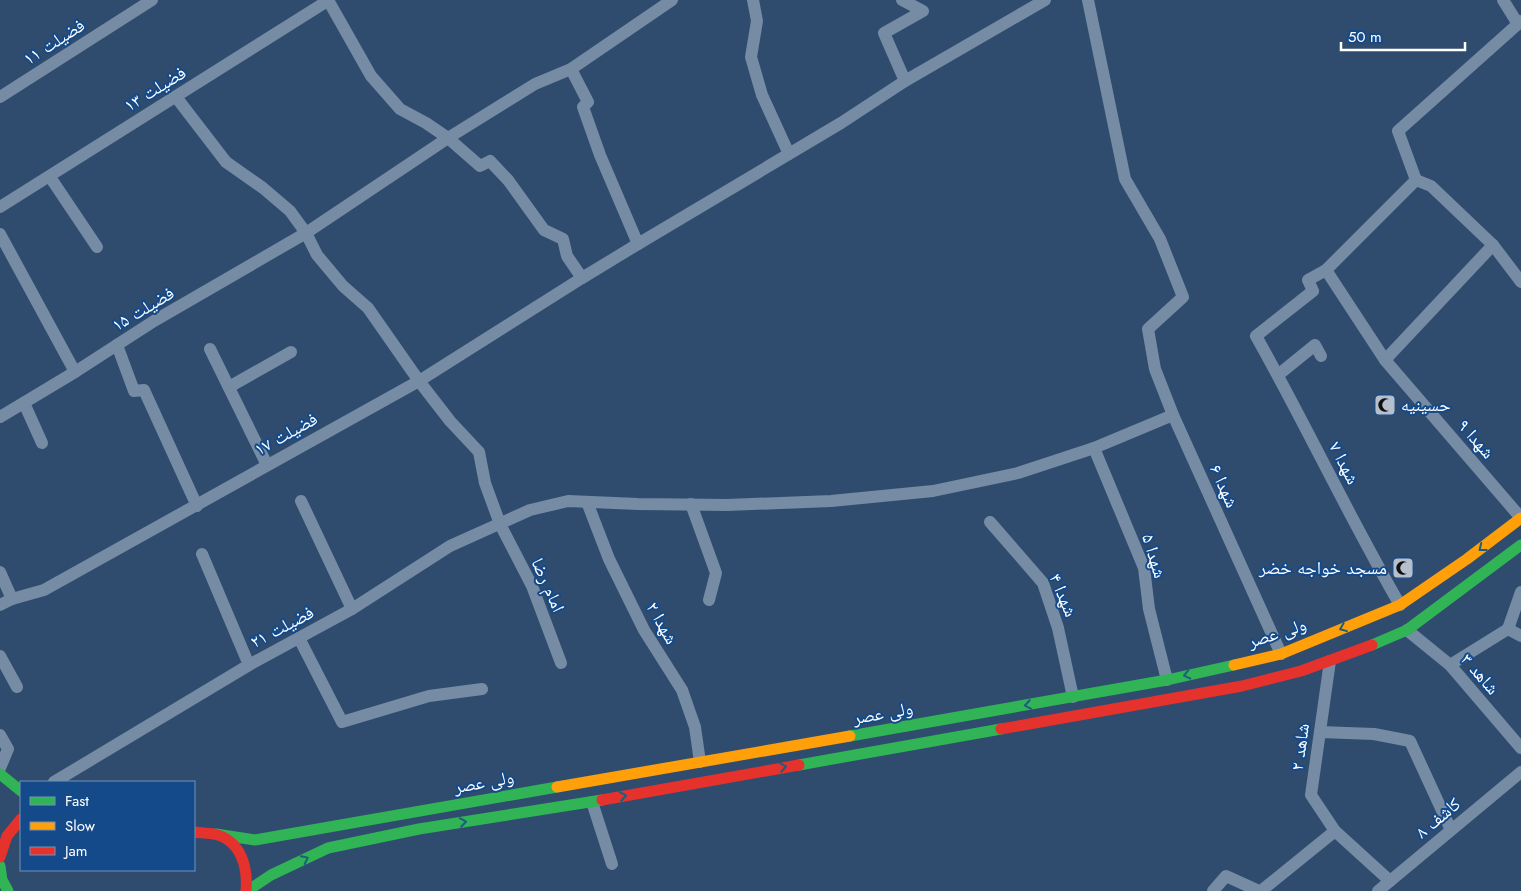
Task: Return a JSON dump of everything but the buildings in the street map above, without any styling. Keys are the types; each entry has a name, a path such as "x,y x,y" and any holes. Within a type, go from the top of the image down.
{"main road":[{"name":"ولی عصر","path":"195,832 255,840 1167,680 1280,654 1400,605 1467,559 1521,518"},
{"name":"ولی عصر","path":"247,891 282,870 328,848 419,830 592,802 1242,686 1301,671 1407,630 1521,544"},
{"path":"700,762 704,782"},
{"path":"0,774 20,789"},
{"path":"0,857 3,842 12,826 20,819"},
{"path":"216,834 229,841 239,851 246,864 247,891"},
{"path":"268,891 282,870"}],"street":[{"name":"فضیلت ۱۱","path":"0,98 152,0"},
{"path":"328,0 371,76 400,109 448,138 480,166 490,160 508,180 544,230 563,239 567,256 582,278"},
{"name":"فضیلت ۱۳","path":"0,207 328,0"},
{"name":"فضیلت ۱۵","path":"0,417 154,321 306,233 448,138 535,84 571,69 672,0"},
{"path":"753,0 757,21 751,57 762,95 789,154"},
{"path":"902,0 923,12 884,33 905,81"},
{"name":"فضیلت ۱۷","path":"0,605 12,598 44,590 419,381 582,278 841,123 905,81 1045,0"},
{"name":"شهدا ۶","path":"1088,0 1125,179 1160,239 1183,297 1148,329 1155,369 1173,415 1280,654"},
{"path":"1503,0 1519,22 1398,131 1416,180 1431,186 1493,245 1521,282"},
{"path":"571,69 588,102 583,106 600,155 638,244"},
{"name":"امام رضا","path":"176,97 226,162 263,188 290,211 306,233 317,255 344,286 368,308 419,381 450,421 479,452 485,483 500,524 532,586 561,663"},
{"path":"50,177 96,246"},
{"path":"1326,270 1416,180"},
{"path":"0,234 75,372"},
{"path":"1385,360 1493,245"},
{"name":"شهدا ۷","path":"1326,270 1308,280 1313,291 1256,336 1292,400 1370,553 1400,605"},
{"name":"شهدا ۹","path":"1326,270 1385,360 1521,518"},
{"path":"116,345 134,391 144,390 196,506"},
{"path":"1278,376 1315,345 1321,356"},
{"path":"210,349 267,465"},
{"path":"229,388 291,352"},
{"path":"24,403 42,443"},
{"name":"فضیلت ۲۱","path":"56,781 249,665 352,609 450,546 530,510 568,501 691,504 831,502 933,491 1018,473 1094,448 1173,415"},
{"name":"شهدا ۵","path":"1094,448 1144,568 1149,609 1167,680"},
{"path":"301,500 352,609"},
{"name":"شهدا ۲","path":"587,502 610,560 644,630 682,690 695,727 700,762"},
{"path":"691,504 716,573 709,600"},
{"name":"شهدا ۴","path":"990,522 1043,583 1058,628 1073,697"},
{"path":"202,554 249,665"},
{"path":"0,572 12,598"},
{"path":"1450,665 1508,629 1521,592"},
{"path":"1508,629 1521,636"},
{"name":"شاهد ۳","path":"1407,630 1450,665 1521,748"},
{"path":"299,638 342,722 429,696 482,689"},
{"path":"0,656 17,687"},
{"name":"شاهد ۲","path":"1330,661 1311,795 1334,831 1390,881"},
{"path":"1320,732 1374,734 1410,741 1451,830"},
{"path":"0,735 8,749 0,768"},
{"name":"کاشف ۸","path":"1378,891 1521,772"},
{"path":"592,802 612,864"},
{"path":"1213,891 1226,876 1260,891 1334,831"}],"traffic: fast":[{"path":"1372,645 1407,630 1521,545"},
{"path":"850,736 1167,680 1234,665"},
{"path":"799,765 1001,729"},
{"path":"0,774 20,790"},
{"path":"216,834 255,840 557,787"},
{"path":"247,891 271,875 328,848 419,829 602,800"},
{"path":"0,866 2,880 8,891"}],"traffic: slow":[{"path":"1234,665 1281,654 1400,605 1467,559 1521,518"},
{"path":"557,787 850,736"}],"traffic: jam":[{"path":"1001,729 1242,686 1301,671 1372,645"},
{"path":"602,800 799,765"},
{"path":"0,857 7,836 20,820"},
{"path":"195,832 223,837 237,848 246,873 246,891"}],"place":[{"name":"حسینیه","path":"1385,405"},
{"name":"مسجد خواجه خضر","path":"1403,568"}]}
